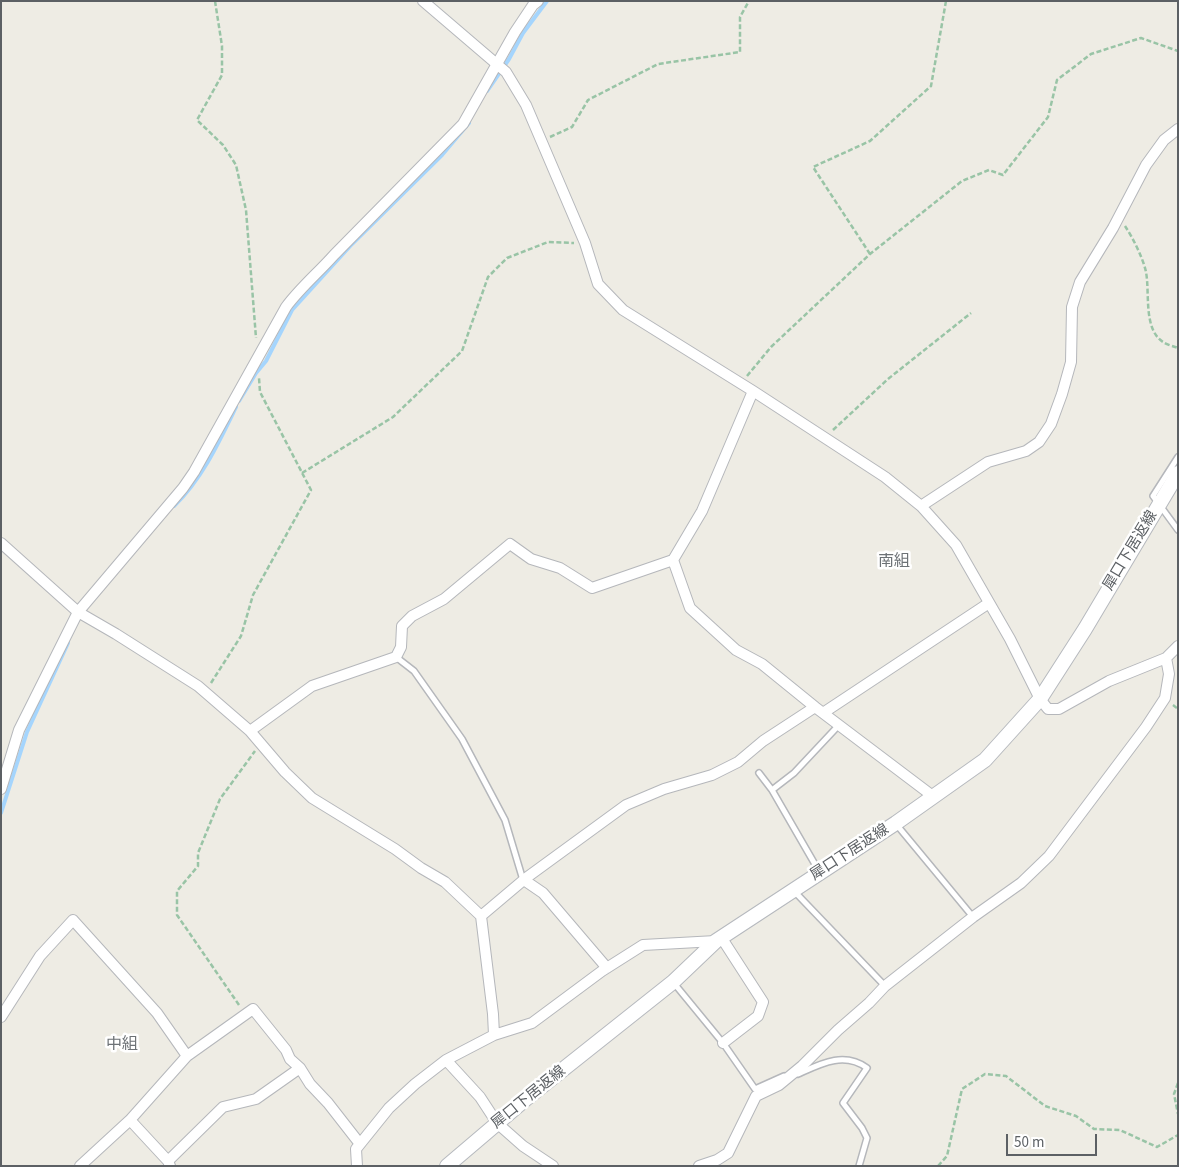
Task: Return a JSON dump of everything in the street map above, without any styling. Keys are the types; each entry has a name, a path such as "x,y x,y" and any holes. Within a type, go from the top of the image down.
{"main road":[{"name":"犀口下居返線","path":"447,1166 497,1123 673,982 719,939 820,874 986,760 1040,699 1085,629 1178,473"}],"street":[{"path":"423,1 506,72 526,105 585,243 598,284 623,310 741,383 885,477 922,506 956,545 1040,699 1048,708 1059,710 1109,681 1166,658 1178,646"},
{"path":"1,789 19,730 78,612 184,488 286,307 297,293 315,277 334,255 463,124 496,65 533,5 538,1"},
{"path":"922,506 988,462 1026,451 1038,442 1051,424 1071,362 1072,307 1080,282 1119,217 1146,166 1164,140 1178,129"},
{"path":"250,731 312,686 396,657 401,647 402,626 412,616 444,599 510,544 531,559 560,568 592,588 673,560 702,511 753,391"},
{"path":"1,543 78,612 198,686 250,731 285,772 312,798 395,848 421,868 445,882 481,916 494,1035"},
{"path":"673,560 690,608 736,650 762,664 819,710 934,797"},
{"path":"481,916 524,880 626,805 664,789 712,775 738,762 763,741 819,710 989,603"},
{"path":"699,1166 717,1160 728,1153 756,1096 784,1081 885,986 973,917 1022,883 1049,856 1146,727 1165,698 1173,672 1166,658"},
{"path":"524,880 543,892 607,968"},
{"path":"1,1017 40,956 73,920 157,1013 187,1056"},
{"path":"357,1166 356,1148 389,1108 446,1060 494,1035 532,1023 607,968 643,945 719,939 763,1002 758,1016 723,1043"},
{"path":"80,1166 130,1120 187,1056 253,1010 286,1050 290,1059 300,1068 310,1084 360,1144"},
{"path":"446,1060 480,1097 497,1123 523,1146 553,1166"},
{"path":"130,1120 169,1164 223,1107 256,1099 300,1068"}],"lane":[{"path":"1178,457 1153,496 1178,530"},
{"path":"396,657 414,671 462,739 505,820 524,880"},
{"path":"772,790 794,773 839,725"},
{"path":"759,773 772,790 820,874"},
{"path":"896,823 973,917"},
{"path":"793,891 885,986"},
{"path":"673,982 723,1043 755,1089 796,1071"},
{"path":"784,1081 830,1060 858,1061 867,1068 842,1103 862,1128 867,1138 859,1166"}],"path":[{"path":"541,140 572,128 588,100 658,64 740,52 740,17 749,1"},
{"path":"870,254 812,167 870,141 931,86 946,1"},
{"path":"741,383 771,347 870,254 962,181 989,170 1003,175 1048,117 1057,80 1091,54 1142,38 1178,51"},
{"path":"1119,217 1131,236 1146,273 1147,303 1154,333 1163,342 1178,348"},
{"path":"302,472 393,417 462,351 488,277 507,258 548,242 585,243"},
{"path":"825,438 888,379 972,313"},
{"path":"246,1015 177,915 176,891 198,866 198,853 220,799 260,743"},
{"path":"938,1166 947,1156 962,1089 985,1074 1006,1076 1045,1106 1076,1116 1094,1129 1120,1130 1157,1147 1178,1135"},
{"path":"1178,1083 1174,1094 1178,1114"}],"waterway":[{"path":"487,91 509,59 523,33 547,1"},
{"path":"239,401 256,373 266,361 292,310 352,244 442,155 469,123"},
{"path":"174,506 201,472 236,407"},
{"path":"1,813 27,732 68,643"}],"district":[{"name":"南組","path":"894,562"},
{"name":"中組","path":"122,1045"}]}
